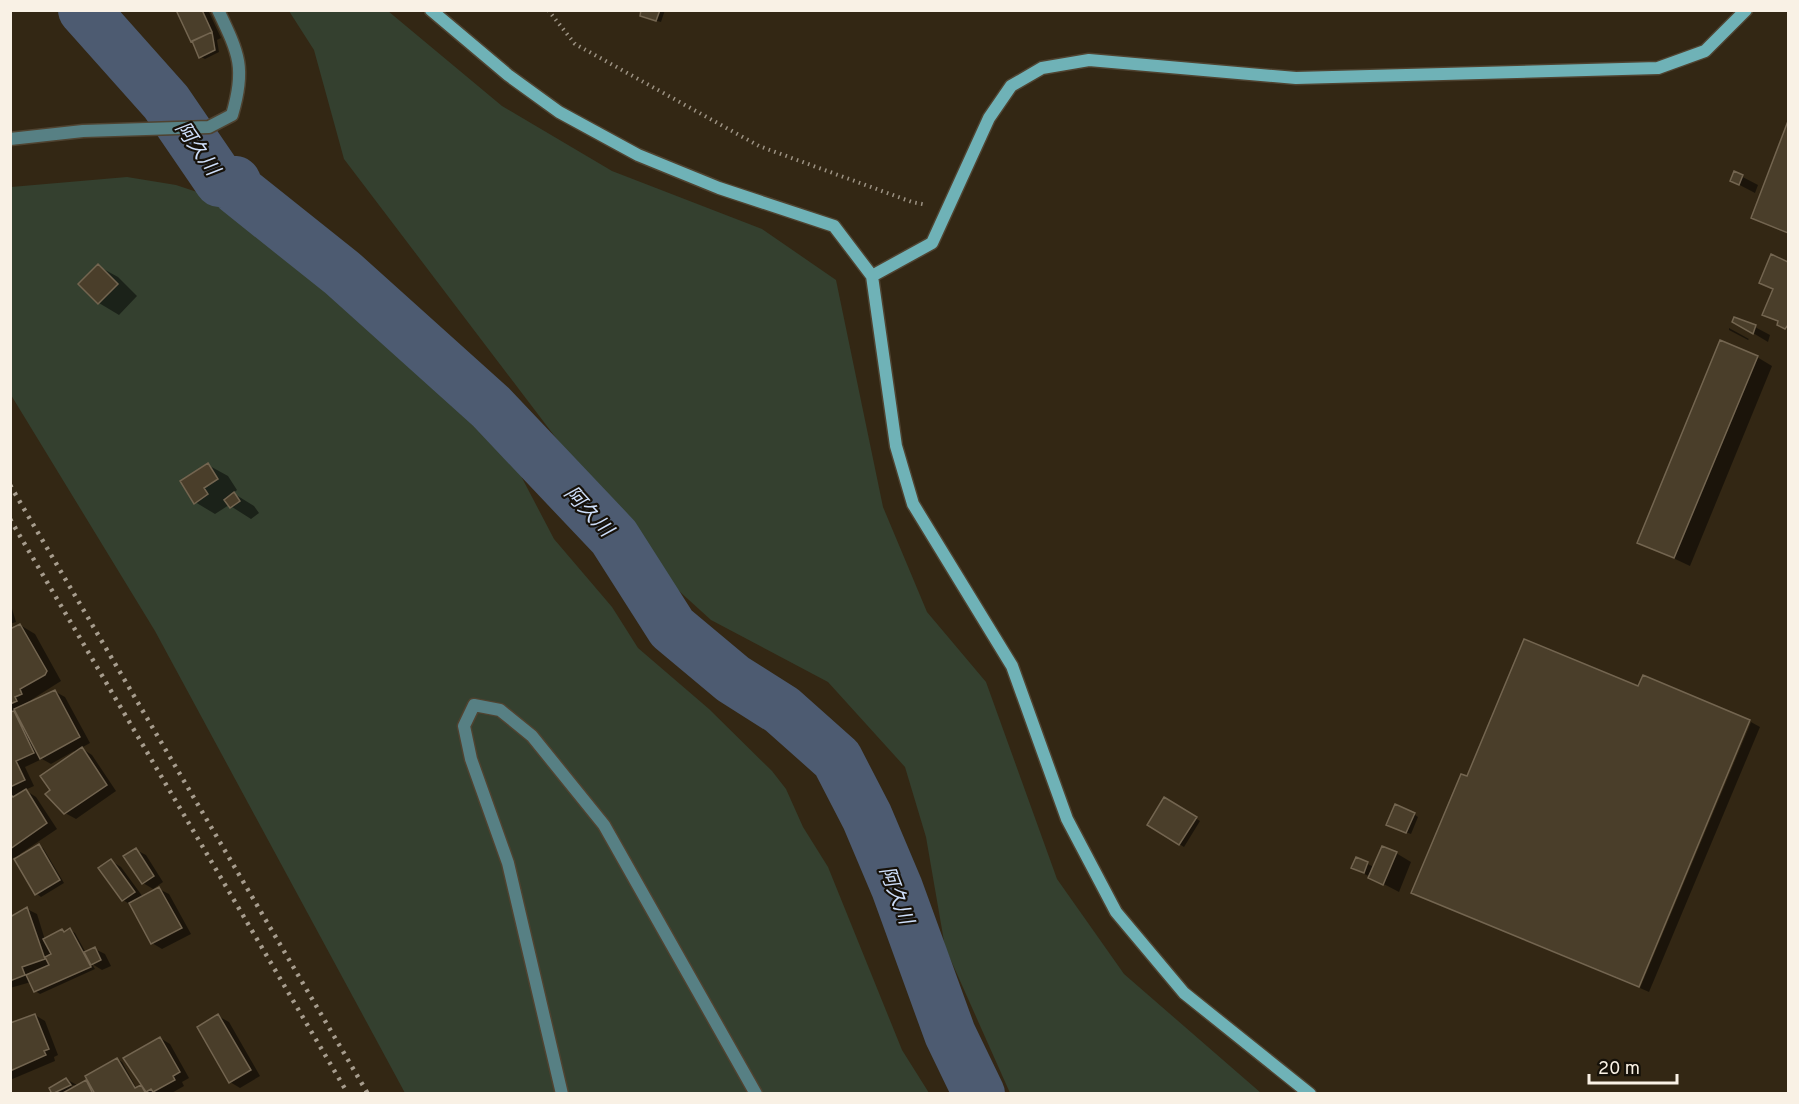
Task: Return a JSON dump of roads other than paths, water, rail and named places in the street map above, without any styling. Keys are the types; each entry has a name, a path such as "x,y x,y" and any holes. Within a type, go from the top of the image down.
{"street":[{"path":"10,139 83,131 209,127 232,115 241,85 240,76 236,48 218,10"},
{"path":"431,10 508,75 559,112 619,144 719,188 834,226 872,276 896,446 913,504 1012,666 1067,819 1116,912 1184,993 1310,1094"},
{"path":"872,276 932,243 989,118 1011,86 1042,68 1089,60 1296,78 1658,68 1705,51 1746,10"},
{"path":"562,1094 508,863 471,759 464,726 474,705 500,710 532,736 604,825 756,1094"}],"waterway":[{"name":"阿久川","path":"84,10 166,102 220,181 235,182 238,190 342,273 491,407 614,537 672,628 733,679 782,710 837,759 867,817 897,888 950,1034 979,1094"}],"railway":[{"path":"10,485 368,1094"},
{"path":"10,519 348,1094"}]}
